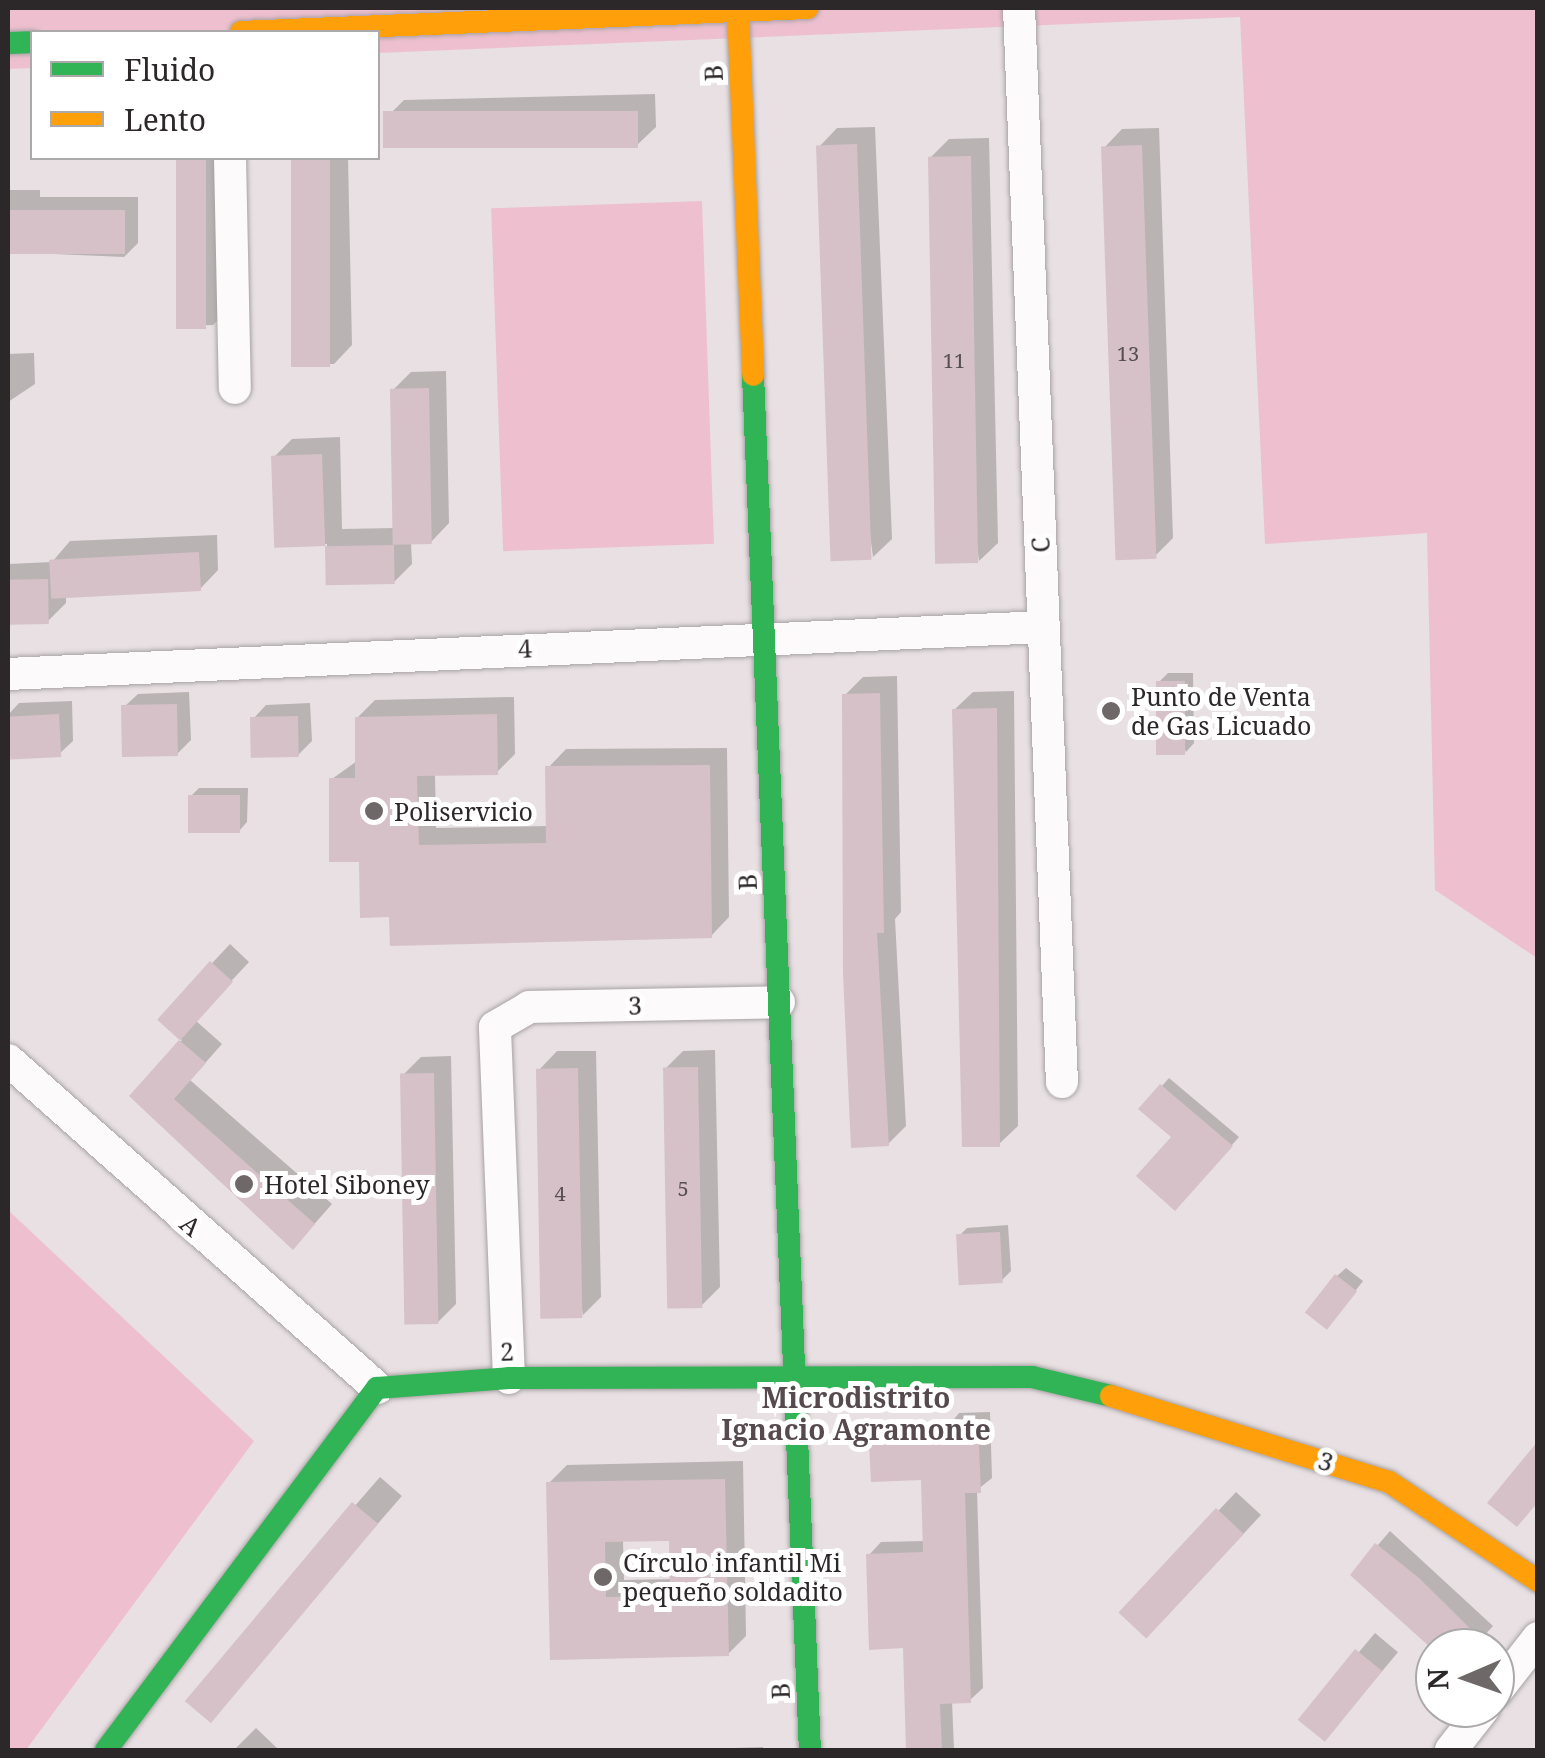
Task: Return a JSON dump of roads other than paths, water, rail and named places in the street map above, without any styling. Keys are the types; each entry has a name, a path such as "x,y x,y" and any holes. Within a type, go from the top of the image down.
{"street":[{"path":"288,30 807,8"},
{"name":"C","path":"1020,8 1062,1082"},
{"name":"B","path":"738,11 810,1750"},
{"path":"230,160 234,388"},
{"name":"4","path":"8,674 764,636 1043,627"},
{"name":"3","path":"509,1378 496,1027 530,1007 780,1002"},
{"name":"A","path":"8,1060 377,1388"},
{"name":"2","path":"377,1388 509,1378 794,1376 1032,1377 1091,1390"},
{"path":"106,1750 377,1388"},
{"name":"3","path":"1091,1390 1389,1482 1538,1582"},
{"path":"1515,1667 1538,1638"},
{"path":"1451,1750 1468,1728"}],"place":[{"name":"Punto de Venta de Gas Licuado","path":"1111,711"},
{"name":"Poliservicio","path":"374,811"},
{"name":"Hotel Siboney","path":"244,1184"},
{"name":"Círculo infantil Mi pequeño soldadito","path":"603,1577"}],"district":[{"name":"Microdistrito Ignacio Agramonte","path":"856,1413"}]}
